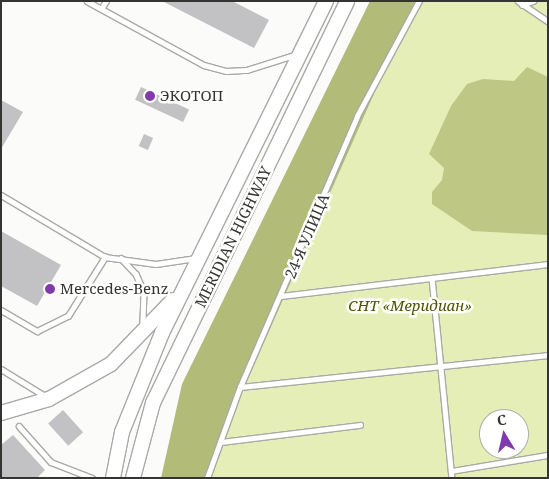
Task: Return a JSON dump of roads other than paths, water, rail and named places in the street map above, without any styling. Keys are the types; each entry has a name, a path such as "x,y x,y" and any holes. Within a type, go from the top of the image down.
{"main road":[{"name":"MERIDIAN HIGHWAY","path":"113,478 135,395 184,288 326,1"},
{"name":"MERIDIAN HIGHWAY","path":"134,478 152,403 347,1"},
{"name":"MERIDIAN HIGHWAY","path":"1,412 48,398 111,364 184,288"}],"lane":[{"path":"87,1 204,65 226,71 247,70 301,53"},
{"path":"101,9 106,1"},
{"name":"24-Я УЛИЦА","path":"207,478 240,386 282,296 357,116 420,1"},
{"path":"520,3 533,1"},
{"path":"520,3 548,20"},
{"path":"1,195 106,256 156,264 200,256"},
{"path":"1,310 37,331 68,316 106,256"},
{"path":"120,257 136,274 144,292 142,333"},
{"path":"282,296 548,264"},
{"path":"432,278 452,478"},
{"path":"240,386 548,355"},
{"path":"1,369 48,398"},
{"path":"221,442 360,425"},
{"path":"19,426 51,462 92,478"},
{"path":"451,471 548,455"}],"place":[{"name":"ЭКОТОП","path":"150,96"},
{"name":"Mercedes-Benz","path":"50,289"}],"park label":[{"name":"СНТ «Меридиан»","path":"410,306"}]}
